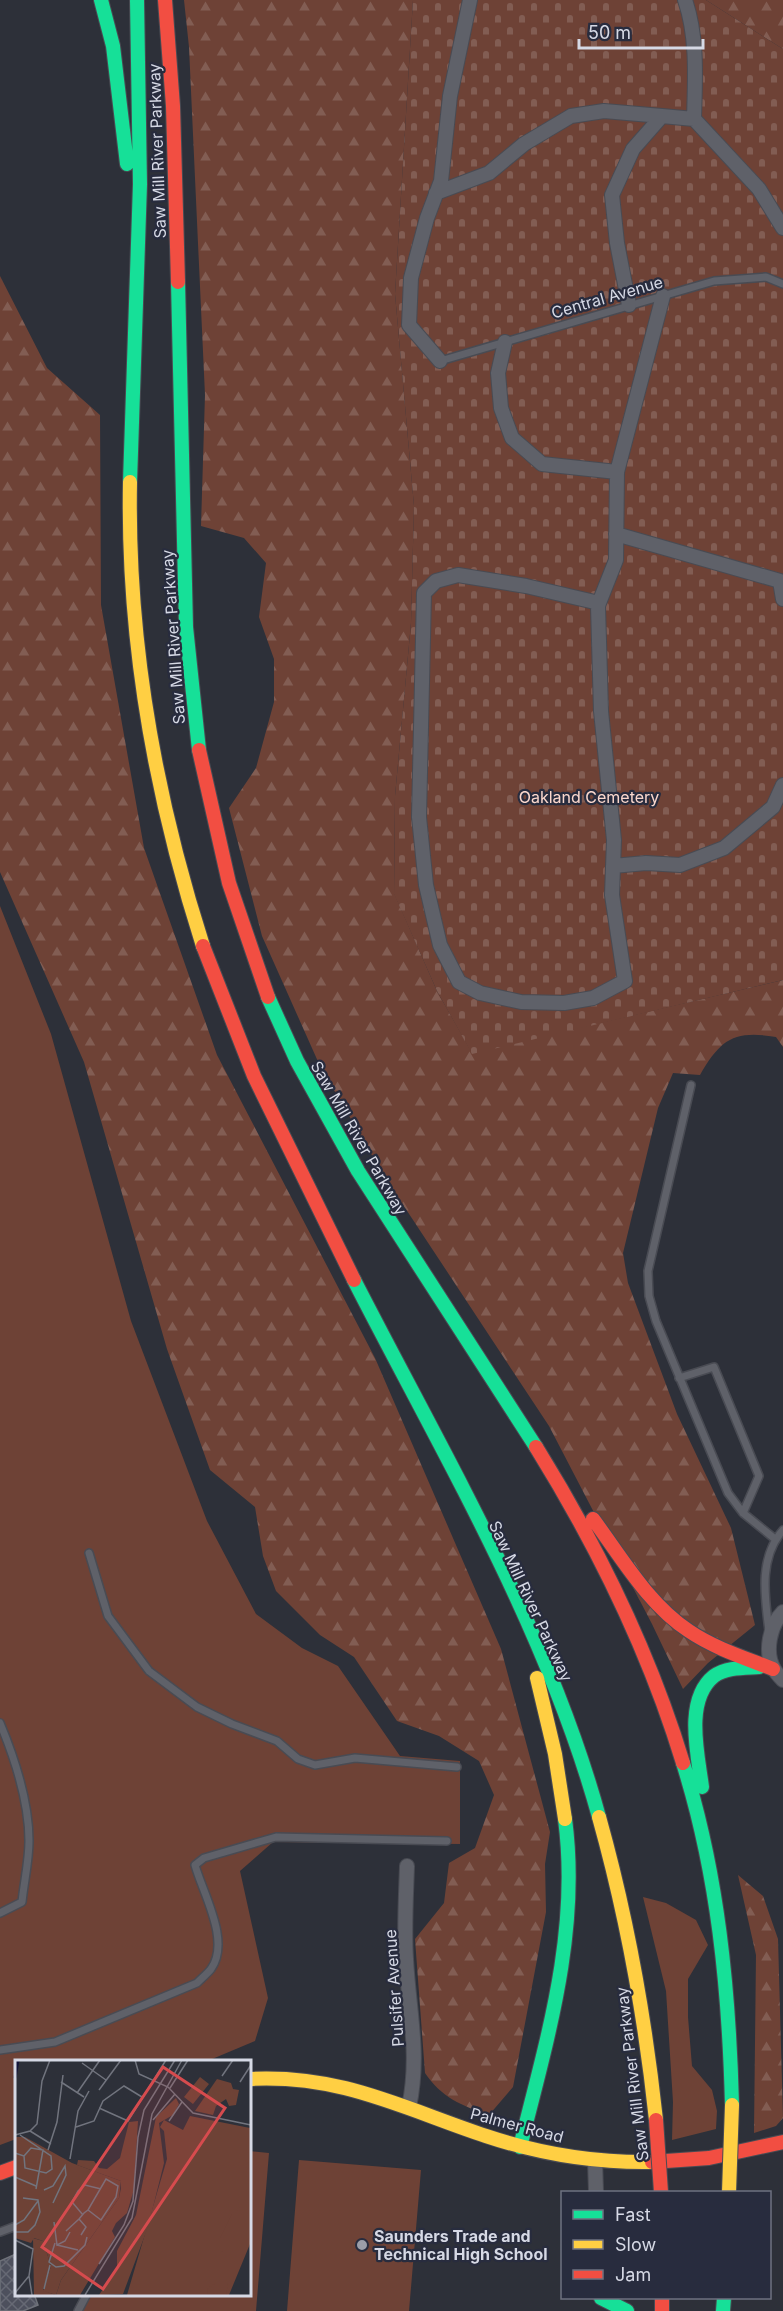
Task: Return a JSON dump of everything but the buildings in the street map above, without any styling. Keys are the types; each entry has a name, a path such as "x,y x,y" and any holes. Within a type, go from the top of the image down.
{"main road":[{"path":"101,0 114,46 138,256"},
{"name":"Saw Mill River Parkway","path":"137,0 141,100 130,498 136,615 150,734 174,849 190,907 220,997 256,1084 519,1609 566,1720 612,1862 642,1999 656,2120 661,2191"},
{"name":"Saw Mill River Parkway","path":"165,0 176,182 186,632 195,727 216,834 244,930 272,1006 323,1114 381,1210 529,1436 591,1541 619,1596 655,1677 693,1792 711,1874 728,1998 732,2105 729,2191"},
{"path":"529,1436 669,1615 710,1643 773,1669"},
{"path":"519,1609 559,1771 567,1827 570,1882 563,1965 520,2147"},
{"path":"711,1874 696,1726 698,1700 704,1686 725,1670 748,1666 773,1669"},
{"name":"Palmer Road","path":"250,2079 318,2079 345,2085 520,2147 596,2160 692,2160 724,2157 783,2142"},
{"path":"0,2174 15,2167"},
{"path":"602,2299 627,2311"}],"street":[{"path":"440,361 409,326 411,278 441,181 450,96 470,0"},
{"path":"685,0 690,14 695,69 694,119"},
{"path":"436,193 489,172 524,144 571,116 604,111 694,119 759,189 783,228"},
{"path":"629,305 617,243 612,195 633,149 662,116"},
{"path":"599,603 526,586 458,575 436,581 423,593 419,817 426,885 437,935 459,982 480,993 521,1002 564,1003 593,998 625,981 612,895 614,840 601,711 599,603 616,560 617,472 663,296"},
{"path":"505,342 498,373 501,408 512,438 542,464 617,472"},
{"path":"616,534 780,581 783,599"},
{"path":"613,866 646,863 680,865 724,848 772,807 783,785"},
{"path":"783,1612 776,1619 770,1636 773,1669 783,1680"},
{"name":"Pulsifer Avenue","path":"407,1866 405,1956 409,2010 416,2052 415,2079 409,2107"},
{"path":"596,2160 596,2191"}],"lane":[{"name":"Central Avenue","path":"440,361 714,281 766,277 783,284"},
{"path":"691,1085 648,1283 652,1309 728,1493 743,1513 775,1539"},
{"path":"680,1378 714,1367 759,1476 743,1513"},
{"path":"770,1636 764,1589 766,1568 775,1539 783,1530"},
{"path":"89,1552 108,1616 149,1671 197,1707 232,1724 278,1741 298,1759 315,1765 355,1758 457,1767"},
{"path":"0,1723 18,1777 25,1807 29,1841 22,1902 0,1913"},
{"path":"0,2050 55,2042 197,1983 212,1968 218,1949 216,1930 195,1865 204,1858 276,1837 447,1840"},
{"path":"0,2232 15,2226"},
{"path":"78,2311 86,2296"}],"green space":[{"path":"184,0 413,0 395,294 414,506 411,623 395,796 394,893 437,991 472,1053 783,980 783,1047 776,1037 739,1036 722,1045 700,1075 673,1073 658,1108 623,1253 628,1283 677,1414 731,1528 755,1625 708,1663 683,1689 652,1624 549,1426 384,1176 320,1066 262,936 229,808 256,768 274,702 274,659 259,617 266,563 244,538 201,526 205,395 189,47"},
{"name":"Oakland Cemetery","path":"413,0 706,0 783,49 783,980 472,1054 437,991 394,894 395,796 411,623 414,506 395,294"},
{"path":"706,0 783,0 783,49"},
{"path":"0,276 47,368 100,415 101,605 144,848 217,1055 375,1358 501,1649 550,1832 545,1864 546,1912 513,2087 489,2115 453,2100 425,2073 415,1939 444,1903 449,1863 475,1848 494,1795 479,1761 439,1736 397,1721 354,1657 320,1635 276,1591 263,1556 255,1507 210,1470 167,1349 84,1062 0,872"},
{"path":"0,906 51,1034 131,1321 207,1521 256,1614 302,1648 338,1666 400,1756 460,1761 460,1844 273,1842 240,1871 268,1998 255,2041 210,2060 15,2060 15,2139 0,2145"},
{"path":"738,1875 763,1896 778,1939 783,2118 776,2126 754,2133 756,1955"},
{"path":"643,1897 666,1903 696,1920 708,1945 688,1979 688,2017 692,2066 712,2090 717,2111 716,2129 672,2140 673,2102 666,1991"},
{"path":"250,2151 269,2153 256,2311 80,2311 84,2296 250,2296"},
{"path":"299,2160 421,2170 409,2311 287,2311"}],"traffic: fast":[{"path":"101,0 113,46 127,164"},
{"path":"130,482 140,184 137,0"},
{"path":"178,282 186,627 199,750"},
{"path":"268,997 297,1061 358,1171 536,1447"},
{"path":"354,1280 457,1477 522,1610 577,1747 599,1817"},
{"path":"702,1787 695,1728 699,1699 705,1686 714,1676 724,1671 759,1667"},
{"path":"683,1763 705,1847 720,1932 728,2018 732,2105"},
{"path":"520,2147 550,2026 564,1944 568,1903 565,1819"},
{"path":"603,2299 627,2311"},
{"path":"723,2311 724,2299"}],"traffic: slow":[{"path":"130,482 133,600 147,717 171,832 203,946"},
{"path":"537,1678 555,1754 565,1819"},
{"path":"599,1817 634,1967 656,2120"},
{"path":"250,2079 282,2079 342,2087 527,2148 589,2159 652,2162"},
{"path":"729,2191 732,2105"}],"traffic: jam":[{"path":"165,0 173,106 178,282"},
{"path":"199,750 229,883 268,997"},
{"path":"203,946 254,1076 354,1280"},
{"path":"536,1447 601,1561 620,1600 654,1680 683,1763"},
{"path":"593,1519 636,1580 674,1620 709,1643 773,1669"},
{"path":"656,2120 661,2191"},
{"path":"652,2162 709,2158 783,2142"},
{"path":"0,2173 15,2167"},
{"path":"662,2299 662,2311"}],"place":[{"name":"Saunders Trade and Technical High School","path":"362,2245"}]}
